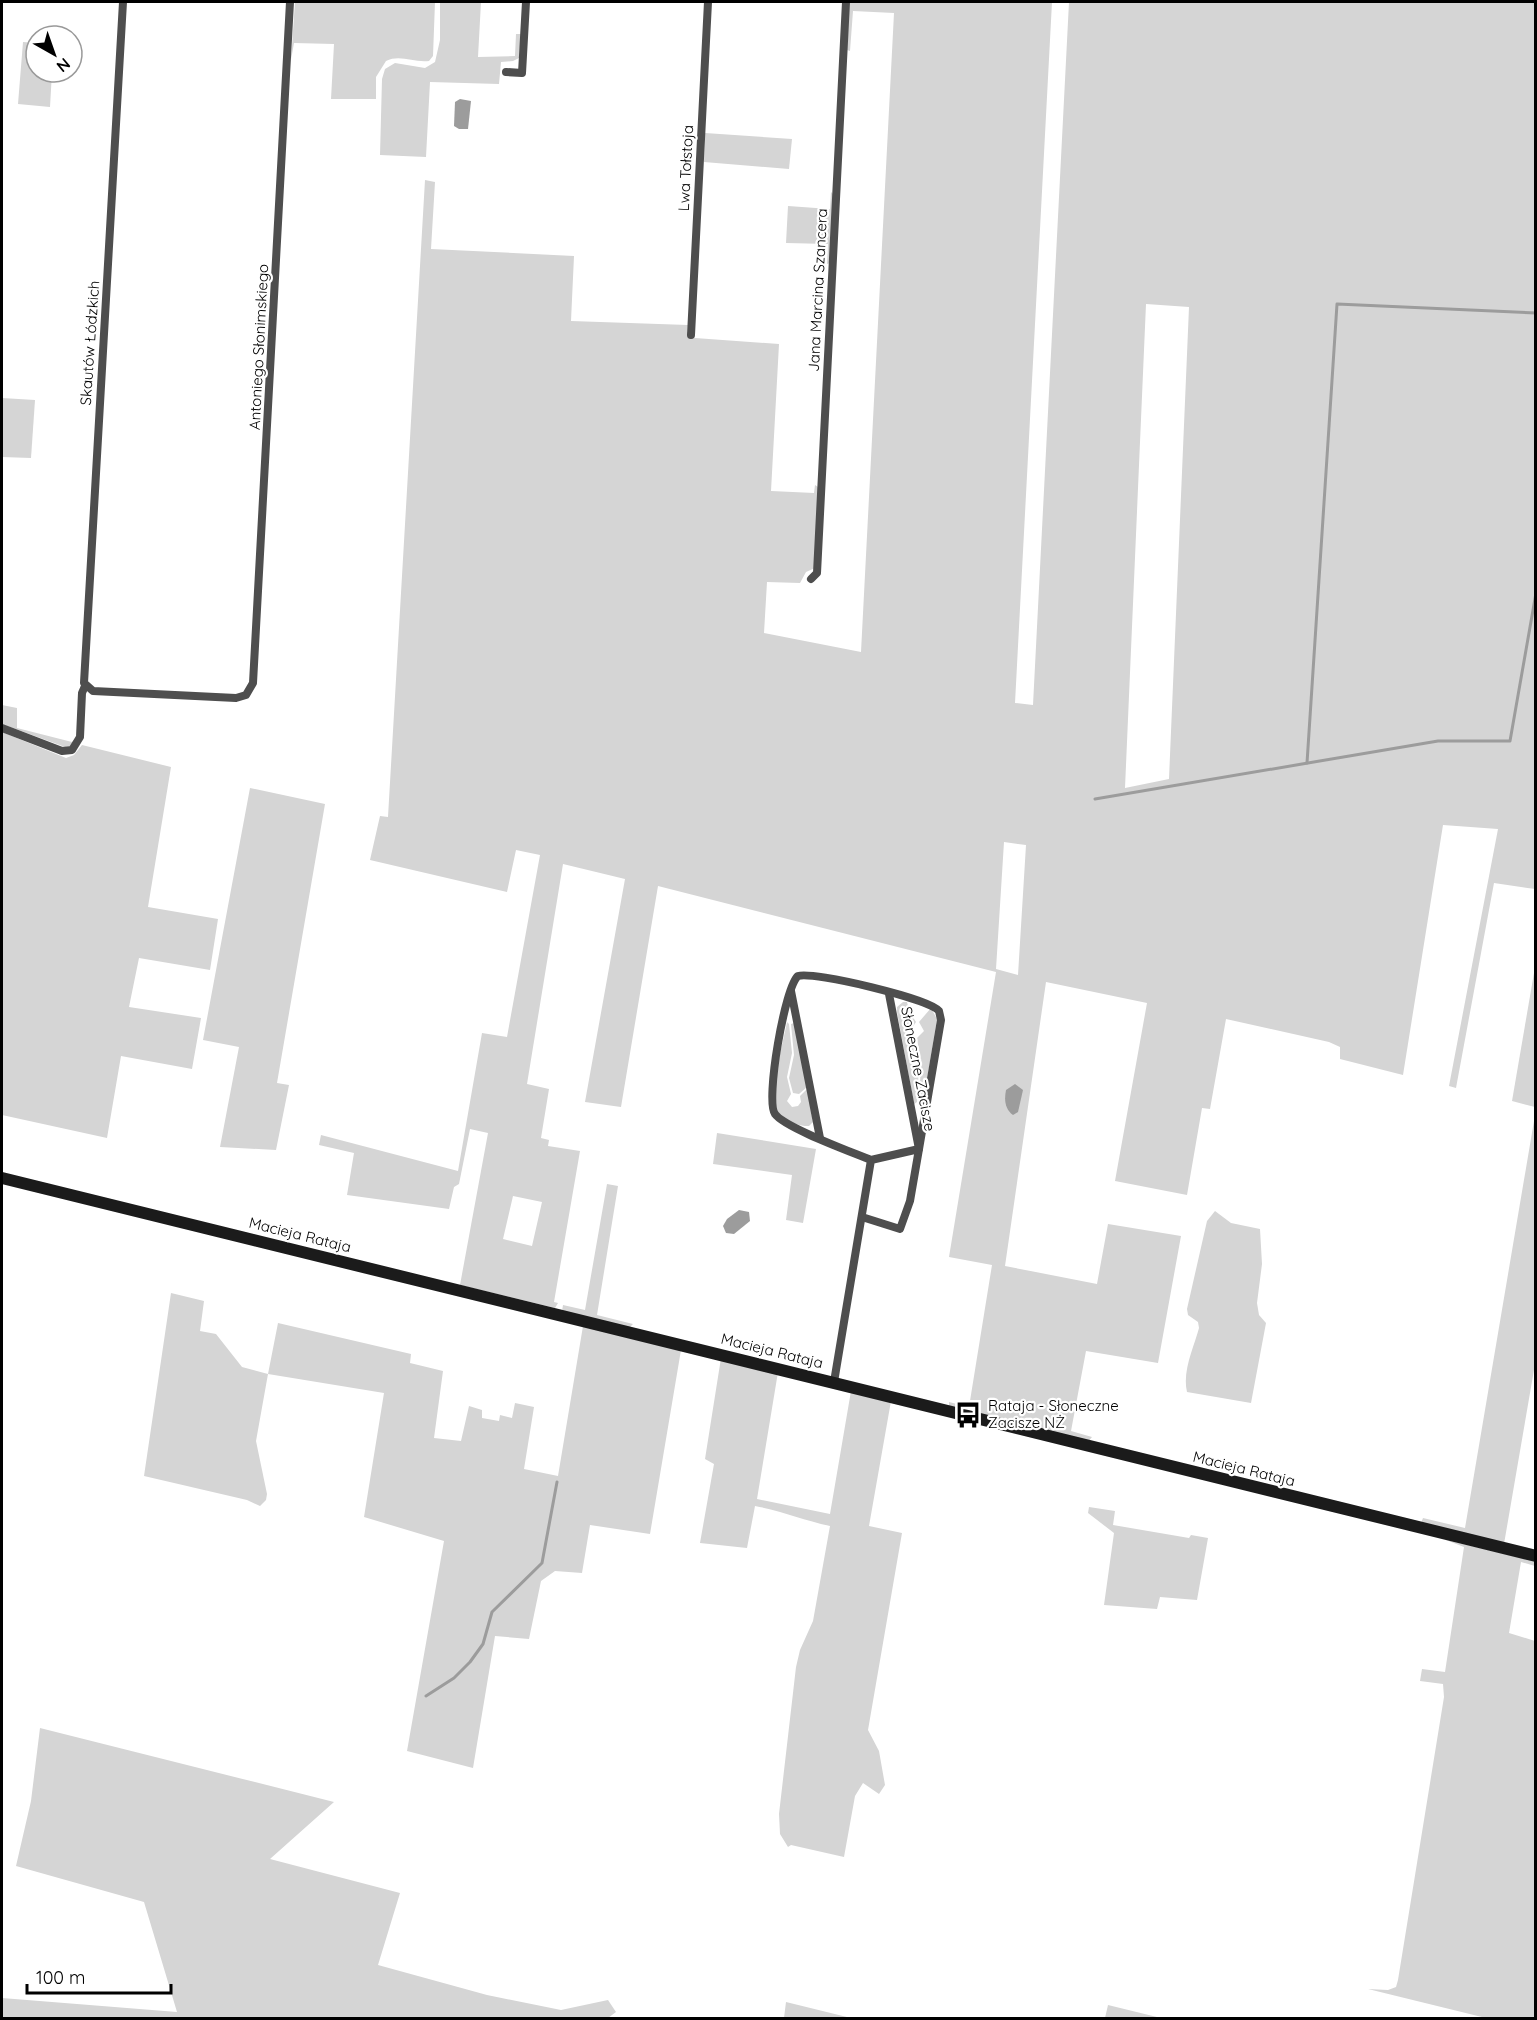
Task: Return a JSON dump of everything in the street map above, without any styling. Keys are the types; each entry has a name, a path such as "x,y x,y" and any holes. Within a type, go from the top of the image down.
{"street":[{"name":"Skautów Łódzkich","path":"2,728 62,751 72,750 79,741 82,693 85,686 83,680 123,2"},
{"name":"Antoniego Słonimskiego","path":"85,686 93,691 236,698 248,693 254,674 290,2"},
{"path":"506,72 522,73 526,2"},
{"name":"Lwa Tołstoja","path":"691,335 708,2"},
{"name":"Jana Marcina Szancera","path":"811,579 817,573 846,2"},
{"name":"Słoneczne Zacisze","path":"790,986 798,976 809,974 931,1004 938,1009 941,1015 910,1201 900,1229 862,1217"},
{"path":"790,986 820,1138"},
{"path":"790,986 771,1104 773,1111 781,1120 871,1160 834,1382"},
{"name":"Słoneczne Zacisze","path":"890,994 919,1149"},
{"name":"Słoneczne Zacisze","path":"871,1160 919,1149"},
{"name":"Macieja Rataja","path":"2,1178 1536,1556"}],"shaded area":[{"path":"295,2 435,2 433,56 429,61 397,58 386,61 376,77 376,99 331,99 334,44 294,43 291,60"},
{"path":"440,2 481,2 478,57 515,56 516,34 521,34 519,58 501,62 499,84 430,82 426,157 380,155 382,79 385,69 395,63 425,68 435,62 440,40"},
{"path":"849,2 1052,2 1015,703 1033,705 1069,2 1535,2 1535,889 1494,883 1456,1088 1449,1086 1498,829 1443,825 1403,1075 1340,1059 1340,1047 1329,1042 1226,1019 1210,1109 1202,1108 1187,1195 1115,1181 1147,1003 1046,982 1005,1266 1097,1284 1108,1224 1181,1236 1158,1363 1086,1351 1071,1431 1092,1437 1088,1442 974,1412 974,1409 949,1407 949,1402 969,1407 992,1265 949,1257 996,972 658,886 621,1107 585,1102 625,879 563,864 527,1084 549,1089 541,1138 549,1140 548,1146 580,1151 554,1302 558,1303 555,1308 460,1285 488,1133 470,1129 459,1184 454,1187 449,1209 347,1195 354,1153 319,1145 321,1135 458,1171 482,1033 507,1037 540,855 516,850 507,892 370,860 380,816 388,817 425,180 435,182 431,249 574,256 571,321 688,325 687,332 695,338 779,344 771,491 814,493 815,485 818,487 815,568 806,572 800,583 767,582 764,633 861,652 894,13 853,11 850,51 847,50","holes":["1146,304 1189,307 1169,779 1125,788","1004,842 1026,845 1018,975 996,969","513,1196 542,1202 532,1246 503,1239"]},
{"path":"24,42 24,84 51,84 50,107 18,104"},
{"path":"460,99 471,101 468,129 459,129 454,126 455,102"},
{"path":"705,133 792,139 789,169 704,162"},
{"path":"831,192 833,194 830,263 827,264 828,244 786,243 788,206 830,209"},
{"path":"2,398 35,400 31,458 2,457"},
{"path":"2,705 17,708 17,728 72,742 78,738 73,746 65,747 2,724"},
{"path":"2,732 66,758 74,755 82,745 171,767 148,907 218,919 210,970 139,958 129,1007 201,1018 192,1069 121,1056 107,1138 2,1115"},
{"path":"250,788 325,804 277,1083 289,1085 276,1150 220,1147 239,1047 203,1040"},
{"path":"1535,967 1536,1107 1512,1101"},
{"path":"907,1002 909,1011 916,1022 910,1031 915,1038 919,1064 917,1102 914,1104 897,1012 897,1007"},
{"path":"931,1008 937,1019 923,1103 919,1102 921,1064 917,1038 924,1031 919,1022"},
{"path":"787,1022 792,1053 787,1077 791,1094 787,1101 792,1107 798,1106 801,1102 800,1096 807,1089 813,1122 809,1126 786,1119 777,1110 775,1102 776,1079"},
{"path":"794,1023 807,1087 799,1094 793,1093 789,1078 794,1055 791,1024"},
{"path":"1015,1084 1023,1090 1018,1112 1013,1115 1007,1107 1005,1097 1006,1090"},
{"path":"1535,1115 1535,1364 1504,1544 1421,1523 1423,1518 1465,1528"},
{"path":"717,1133 816,1149 803,1223 786,1220 792,1175 713,1164"},
{"path":"607,1184 618,1186 597,1315 633,1324 629,1328 562,1311 563,1305 585,1310"},
{"path":"739,1210 749,1212 750,1221 734,1234 726,1233 723,1226 727,1219"},
{"path":"1215,1211 1231,1223 1260,1229 1262,1264 1257,1303 1259,1315 1266,1323 1251,1403 1187,1392 1187,1368 1199,1328 1198,1322 1188,1315 1187,1309 1207,1221"},
{"path":"171,1293 204,1301 200,1331 216,1334 242,1367 268,1374 256,1441 267,1494 266,1500 260,1506 247,1500 144,1476"},
{"path":"278,1323 411,1354 410,1363 443,1371 434,1438 461,1441 469,1406 482,1410 482,1418 499,1421 500,1415 512,1418 515,1403 534,1407 524,1469 558,1476 583,1326 681,1350 650,1534 590,1525 582,1573 555,1571 541,1581 529,1639 495,1636 473,1768 407,1751 444,1541 364,1517 384,1393 268,1374"},
{"path":"721,1358 778,1372 757,1499 830,1514 851,1391 891,1401 869,1526 902,1533 868,1730 879,1751 885,1785 879,1794 863,1783 855,1796 844,1857 791,1845 788,1847 780,1834 779,1814 796,1667 800,1650 813,1621 830,1526 755,1506 747,1548 700,1543 714,1464 705,1459"},
{"path":"1089,1507 1115,1511 1113,1525 1189,1538 1191,1535 1208,1538 1197,1600 1160,1597 1157,1609 1104,1605 1114,1533 1088,1513"},
{"path":"1446,1540 1535,1561 1535,1566 1521,1562 1509,1633 1535,1641 1535,2018 1486,2018 1368,1989 1388,1990 1396,1987 1398,1980 1444,1697 1443,1684 1420,1681 1422,1669 1445,1672 1464,1547"},
{"path":"40,1728 334,1802 270,1859 400,1893 378,1965 487,1995 561,2010 608,2000 616,2012 608,2018 2,2018 2,1998 177,2012 144,1902 16,1866 31,1801"},
{"path":"786,2002 851,2018 784,2018"},
{"path":"1108,2005 1161,2018 1105,2018"}],"waterway":[{"path":"1307,763 1337,304 1536,313"},
{"path":"1095,799 1438,741 1510,741 1536,593"},
{"path":"426,1696 454,1678 470,1662 483,1644 492,1612 542,1563 557,1482"}],"place":[{"name":"Rataja - Słoneczne Zacisze NŻ","path":"968,1415"}]}
